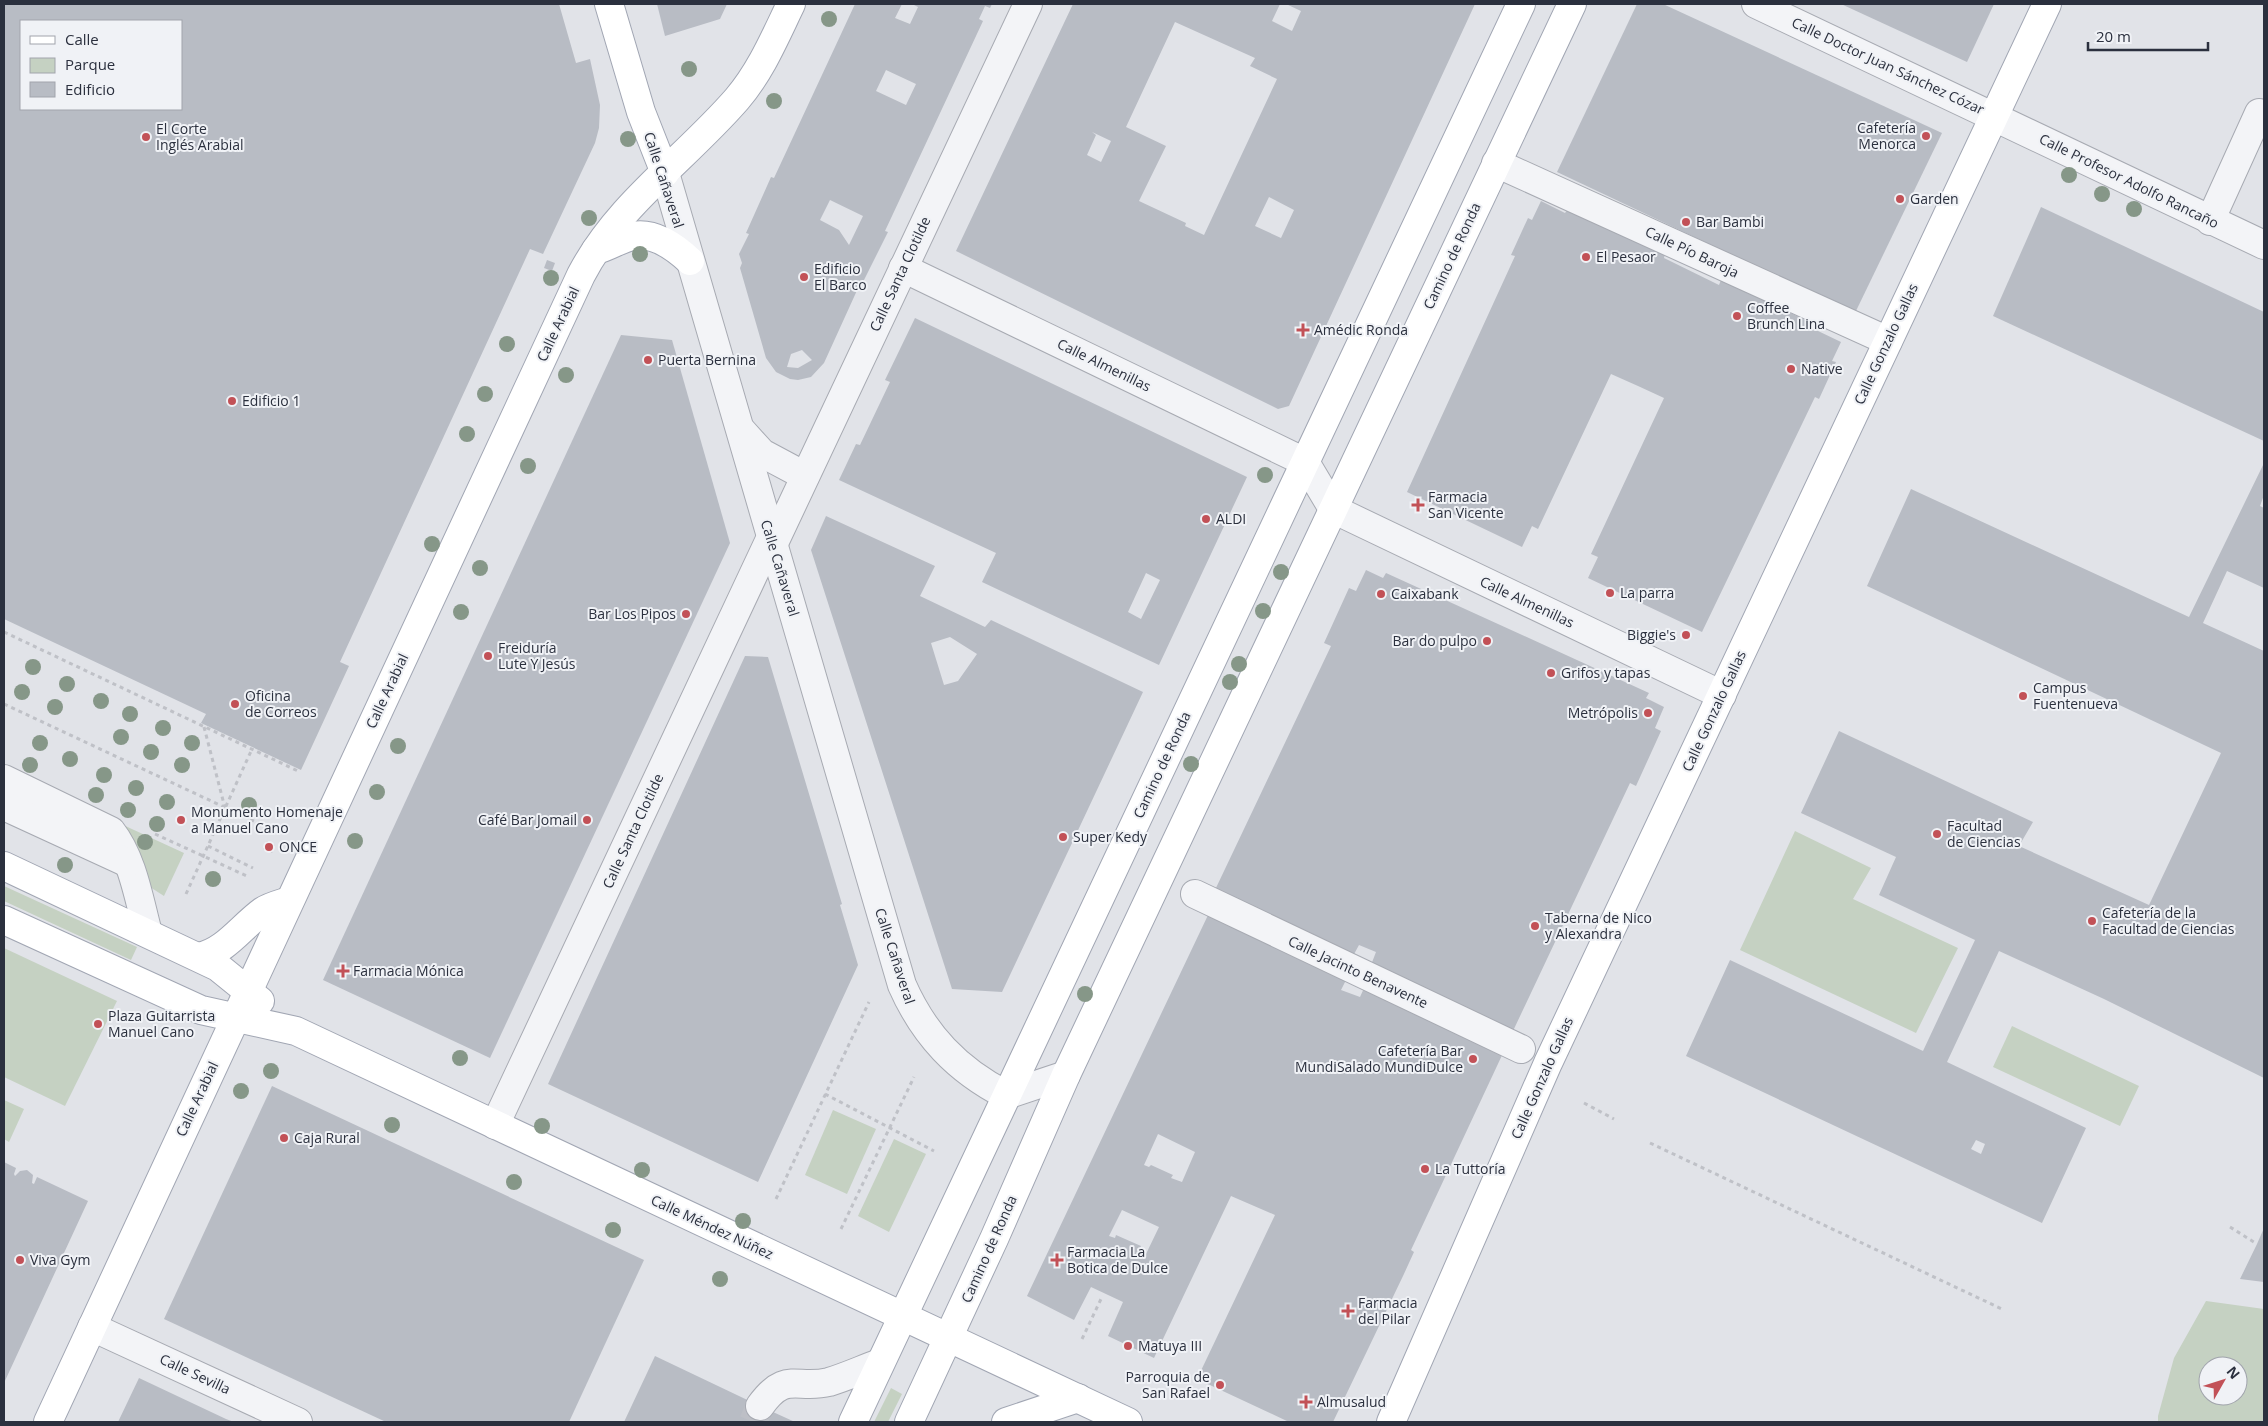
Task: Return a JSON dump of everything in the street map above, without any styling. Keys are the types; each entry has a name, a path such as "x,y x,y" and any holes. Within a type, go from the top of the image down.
{"main road":[{"name":"Calle Cañaveral","path":"609,4 641,112 665,173"},
{"name":"Calle Arabial","path":"48,1422 585,266 625,210 715,123 743,92 766,56 791,4"},
{"name":"Camino de Ronda","path":"853,1422 1521,4"},
{"name":"Camino de Ronda","path":"909,1422 1066,1075 1572,4"},
{"name":"Calle Gonzalo Gallas","path":"1391,1422 1548,1063 2047,4"},
{"path":"596,250 629,237 648,237 677,249 690,261"},
{"path":"4,866 199,957 218,967 247,991"},
{"path":"199,957 210,955 222,947 264,911 289,901"},
{"path":"4,920 201,1010 235,1017"},
{"name":"Calle Méndez Núñez","path":"247,991 296,1031"},
{"name":"Calle Méndez Núñez","path":"235,1017 296,1031 1128,1422"},
{"path":"1006,1422 1078,1398"}],"street":[{"name":"Calle Santa Clotilde","path":"495,1125 1028,4"},
{"name":"Calle Doctor Juan Sánchez Cózar","path":"1756,4 1994,116"},
{"path":"2210,220 2258,112"},
{"name":"Calle Profesor Adolfo Rancaño","path":"1994,116 2264,245"},
{"name":"Calle Pío Baroja","path":"1496,163 1888,341"},
{"name":"Calle Cañaveral","path":"665,173 772,541 910,1003 918,1019 955,1060 979,1079 1006,1095"},
{"name":"Calle Almenillas","path":"903,268 1305,462"},
{"path":"738,423 757,449 773,460 805,476"},
{"path":"1305,462 1333,509"},
{"name":"Calle Almenillas","path":"1333,509 1722,695"},
{"path":"4,779 109,829 119,842 128,863 148,933"},
{"path":"4,806 128,863"},
{"name":"Calle Jacinto Benavente","path":"1195,894 1521,1049"},
{"path":"1006,1095 1066,1075"},
{"name":"Calle Sevilla","path":"92,1327 298,1422"},
{"path":"760,1406 771,1391 787,1383 827,1382 880,1364"}],"path":[{"path":"4,632 298,771"},
{"path":"4,704 271,830"},
{"path":"204,726 225,808"},
{"path":"186,894 252,749"},
{"path":"208,846 253,868"},
{"path":"186,848 249,877"},
{"path":"776,1199 869,1002"},
{"path":"841,1230 914,1078"},
{"path":"825,1094 934,1151"},
{"path":"1584,1103 1614,1118"},
{"path":"1650,1143 2004,1310"},
{"path":"2230,1227 2257,1244"},
{"path":"1082,1339 1101,1299"}],"green space":[{"path":"108,818 184,853 164,896 150,887"},
{"path":"1795,831 1871,868 1853,899 1958,948 1916,1033 1740,950"},
{"path":"4,886 137,947 131,960 4,901"},
{"path":"4,948 117,1001 65,1106 4,1077"},
{"path":"2012,1026 2139,1086 2120,1126 1993,1067"},
{"path":"4,1100 24,1109 9,1142 4,1139"},
{"path":"833,1110 876,1129 847,1194 805,1175"},
{"path":"894,1139 926,1154 889,1232 858,1216"},
{"path":"2206,1301 2264,1309 2264,1422 2158,1422 2174,1358"},
{"path":"891,1388 902,1394 888,1422 874,1422"}],"building":[{"name":"Edificio 1","path":"4,4 559,4 576,63 590,59 600,105 599,128 595,143 543,254 530,249 340,662 349,666 301,770 201,723 206,714 4,619"},
{"path":"657,4 727,4 720,19 665,36"},
{"path":"855,4 902,4 895,18 910,24 918,7 912,4 992,4 990,8 985,6 979,19 983,21 885,231 888,232 861,286 859,286 824,363 811,377 798,380 790,379 776,372 766,358 740,268 742,263 739,254 749,234 746,233 771,177 774,178","holes":["886,70 916,84 906,105 876,91","830,200 863,216 849,245 839,230 820,220","802,350 812,360 798,368 787,367 791,354"]},
{"path":"1073,4 1280,4 1272,21 1292,31 1301,11 1286,4 1475,4 1289,406 1278,409 956,251","holes":["1175,22 1255,58 1250,66 1277,79 1204,235 1185,226 1186,223 1139,201 1166,146 1126,127","1092,132 1111,141 1101,162 1087,155 1096,135","1269,197 1294,210 1281,238 1255,226"]},
{"path":"1637,4 1663,4 1942,133 1855,313 1557,172"},
{"path":"1841,4 1994,4 1967,62"},
{"path":"1541,201 1565,213 1568,209 1665,254 1664,258 1719,285 1721,280 1818,326 1816,330 1841,342 1832,361 1836,362 1819,399 1815,397 1702,632 1588,578 1598,557 1591,554 1664,398 1611,374 1538,529 1532,526 1522,547 1407,492 1515,256 1511,255 1528,218 1532,220"},
{"path":"2041,207 2264,312 2264,441 1993,316"},
{"path":"547,260 555,263 552,271 544,268"},
{"path":"915,318 1247,477 1159,665 982,582 996,553 839,480 856,444 860,445 890,382 885,380","holes":["1146,573 1160,580 1141,619 1128,612"]},
{"path":"621,335 672,340 730,543 490,1058 323,980"},
{"name":"Facultad de Ciencias","path":"2264,463 2264,495 2260,506 2264,508 2264,588 2227,571 2203,623 2264,651 2264,1078 2104,999 1999,951 1947,1062 2086,1128 2042,1223 1686,1056 1730,960 1923,1051 1975,940 1879,895 1896,857 1801,813 1839,731 2033,822 2019,846 2149,905 2221,753 1867,586 1911,489 2189,617","holes":["1976,1140 1985,1144 1981,1154 1971,1149"]},
{"path":"826,516 935,566 920,596 985,627 991,620 1143,692 1002,992 952,989 811,550","holes":["950,637 977,654 958,681 944,685 931,643"]},
{"path":"1366,570 1383,578 1386,573 1649,693 1646,698 1664,707 1655,728 1661,731 1636,786 1630,783 1513,1031 1371,965 1376,952 1359,945 1353,956 1215,890 1331,646 1324,643 1349,588 1356,591"},
{"path":"745,656 768,657 842,904 840,905 858,965 758,1182 548,1084"},
{"name":"ONCE","path":"267,841 275,845 272,853 263,849"},
{"path":"1209,913 1347,978 1341,990 1360,997 1365,986 1504,1051 1411,1250 1414,1252 1403,1276 1333,1422 1289,1422 1197,1379 1275,1215 1231,1196 1154,1358 1108,1336 1123,1302 1091,1287 1074,1320 1027,1296","holes":["1158,1134 1195,1152 1182,1182 1171,1178 1173,1175 1151,1165 1149,1167 1144,1165","1122,1210 1159,1227 1146,1254 1139,1250 1141,1246 1116,1235 1115,1238 1109,1236"]},
{"path":"272,1086 644,1260 569,1422 386,1422 164,1319"},
{"path":"4,1162 16,1168 15,1176 20,1171 27,1170 33,1175 32,1183 34,1184 37,1177 88,1201 4,1383"},
{"path":"2264,1228 2264,1282 2240,1279 2257,1244"},
{"path":"655,1356 760,1406 795,1422 624,1422"},
{"path":"139,1378 226,1419 234,1422 118,1422"}],"tunnel":[{"path":"753,1422 760,1406"}],"place":[{"name":"Cafetería Menorca","path":"1926,136"},
{"name":"El Corte Inglés Arabial","path":"146,137"},
{"name":"Garden","path":"1900,199"},
{"name":"Bar Bambi","path":"1686,222"},
{"name":"El Pesaor","path":"1586,257"},
{"name":"Edificio El Barco","path":"804,277"},
{"name":"Coffee Brunch Lina","path":"1737,316"},
{"name":"Amédic Ronda","path":"1303,330"},
{"name":"Puerta Bernina","path":"648,360"},
{"name":"Native","path":"1791,369"},
{"name":"Edificio 1","path":"232,401"},
{"name":"Farmacia San Vicente","path":"1418,505"},
{"name":"ALDI","path":"1206,519"},
{"name":"La parra","path":"1610,593"},
{"name":"Caixabank","path":"1381,594"},
{"name":"Bar Los Pipos","path":"686,614"},
{"name":"Biggie's","path":"1686,635"},
{"name":"Bar do pulpo","path":"1487,641"},
{"name":"Freiduría Lute Y Jesús","path":"488,656"},
{"name":"Grifos y tapas","path":"1551,673"},
{"name":"Campus Fuentenueva","path":"2023,696"},
{"name":"Oficina de Correos","path":"235,704"},
{"name":"Metrópolis","path":"1648,713"},
{"name":"Monumento Homenaje a Manuel Cano","path":"181,820"},
{"name":"Café Bar Jomail","path":"587,820"},
{"name":"Facultad de Ciencias","path":"1937,834"},
{"name":"Super Kedy","path":"1063,837"},
{"name":"ONCE","path":"269,847"},
{"name":"Cafetería de la Facultad de Ciencias","path":"2092,921"},
{"name":"Taberna de Nico y Alexandra","path":"1535,926"},
{"name":"Farmacia Mónica","path":"343,971"},
{"name":"Plaza Guitarrista Manuel Cano","path":"98,1024"},
{"name":"Cafetería Bar MundiSalado MundiDulce","path":"1473,1059"},
{"name":"Caja Rural","path":"284,1138"},
{"name":"La Tuttoría","path":"1425,1169"},
{"name":"Viva Gym","path":"20,1260"},
{"name":"Farmacia La Botica de Dulce","path":"1057,1260"},
{"name":"Farmacia del Pilar","path":"1348,1311"},
{"name":"Matuya III","path":"1128,1346"},
{"name":"Parroquia de San Rafael","path":"1220,1385"},
{"name":"Almusalud","path":"1306,1402"}]}
